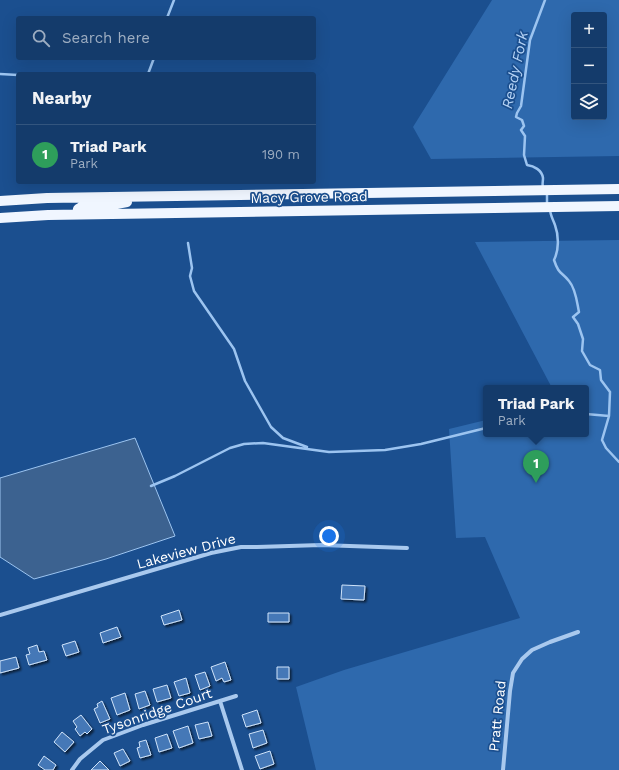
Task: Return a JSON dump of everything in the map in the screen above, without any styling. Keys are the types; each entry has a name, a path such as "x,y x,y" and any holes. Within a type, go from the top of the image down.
{"main road":[{"name":"Macy Grove Road","path":"0,202 47,198 619,189"},
{"path":"77,214 78,209 83,206 111,205 157,196"},
{"name":"Macy Grove Road","path":"0,218 77,214 619,206"}],"street":[{"name":"Lakeview Drive","path":"0,616 211,553 241,547 321,546 408,548"},
{"name":"Pratt Road","path":"503,770 513,673 522,659 532,650 578,632"},
{"name":"Tysonridge Court","path":"72,770 80,759 103,740 236,696"},
{"path":"220,701 242,770"}],"shaded area":[{"path":"492,0 619,0 619,156 431,159 413,127"},
{"path":"619,240 619,770 316,770 296,687 344,670 520,618 485,537 456,538 449,429 483,421 483,437 589,437 589,385 550,385 475,242"},
{"path":"135,438 175,536 106,559 34,579 0,557 0,478"}],"building":[{"path":"342,585 365,586 364,600 341,599"},
{"path":"179,610 182,620 164,625 161,616"},
{"path":"268,613 289,613 289,622 268,622"},
{"path":"117,627 121,637 103,643 100,633"},
{"path":"75,641 79,652 66,656 62,645"},
{"path":"37,645 39,652 44,651 47,660 29,665 26,655 30,654 28,648"},
{"path":"16,657 19,668 0,673 0,661"},
{"path":"225,662 231,680 224,682 222,678 216,681 211,667"},
{"path":"277,667 289,667 289,679 277,679"},
{"path":"205,672 210,686 200,690 195,675"},
{"path":"186,678 190,693 179,696 174,682"},
{"path":"167,685 171,698 157,702 153,689"},
{"path":"145,691 150,705 139,709 135,694"},
{"path":"125,693 130,710 117,715 111,698"},
{"path":"102,701 110,719 100,723 94,709 98,707 97,704"},
{"path":"257,710 261,723 246,727 242,715"},
{"path":"81,715 92,729 87,734 85,732 80,736 75,729 77,727 73,721"},
{"path":"208,722 212,736 199,739 195,725"},
{"path":"188,726 193,743 179,748 173,731"},
{"path":"263,730 267,743 253,748 249,734"},
{"path":"62,732 74,742 65,752 54,742"},
{"path":"167,734 172,748 159,752 155,738"},
{"path":"146,740 151,755 140,758 137,748 140,747 139,742"},
{"path":"123,749 130,761 120,766 114,753"},
{"path":"270,751 274,764 260,769 255,756"},
{"path":"44,756 56,765 53,770 45,770 38,765"},
{"path":"100,761 109,770 91,770"}],"waterway":[{"path":"168,16 174,0"},
{"name":"Reedy Fork","path":"543,188 543,178 541,173 535,167 527,165 524,155 525,136 521,130 524,126 522,120 516,117 521,106 530,40 545,0"},
{"path":"149,72 153,60"},
{"path":"0,74 16,75"},
{"name":"Reedy Fork","path":"546,192 547,205"},
{"name":"Reedy Fork","path":"550,209 558,238 558,247 554,260 559,271 569,281 575,292 579,312 573,317 578,324 583,339 582,351 590,365 600,370 601,380 610,392 609,416 602,440 606,448 619,462"},
{"path":"188,243 192,268 190,276 194,291 234,349 245,381 271,427 283,438 307,447"},
{"path":"589,414 609,416"},
{"path":"151,486 175,476 230,448 244,444 263,443 329,452 385,450 421,444 483,429"}],"place":[{"name":"Triad Park","path":"536,483"}]}
